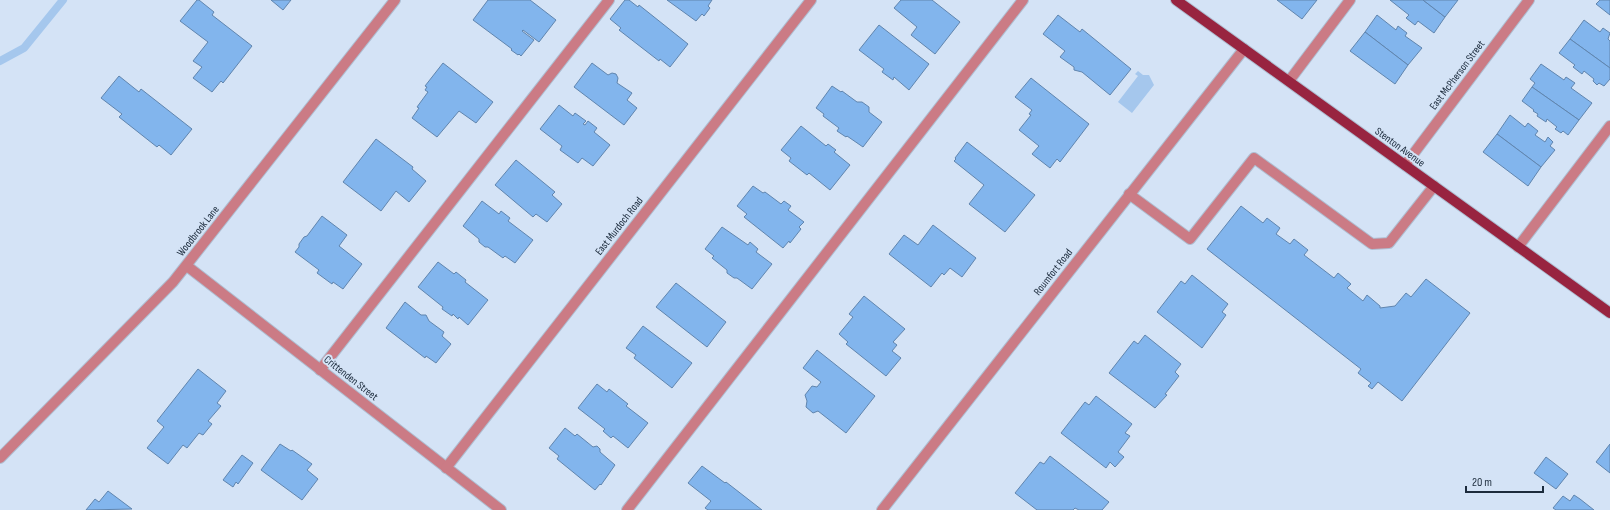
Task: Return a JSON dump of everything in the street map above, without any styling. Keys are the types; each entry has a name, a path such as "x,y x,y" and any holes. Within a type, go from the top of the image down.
{"main road":[{"name":"Stenton Avenue","path":"1176,0 1610,313"}],"street":[{"name":"Woodbrook Lane","path":"0,458 158,299 187,266 395,0"},
{"path":"320,370 609,0"},
{"name":"East Murdoch Road","path":"446,468 810,0"},
{"path":"627,510 1024,0"},
{"path":"1288,81 1350,0"},
{"name":"East McPherson Street","path":"1405,165 1529,0"},
{"name":"Roumfort Road","path":"882,510 1244,49"},
{"path":"1518,247 1610,126"},
{"path":"1130,194 1190,240 1254,158 1372,244 1389,243 1434,186"},
{"name":"Crittenden Street","path":"187,266 500,510"}],"water":[{"path":"1138,71 1143,75 1149,75 1154,85 1132,113 1118,102 1138,76 1135,74"}],"building":[{"path":"197,0 214,12 212,15 252,46 223,83 221,81 212,92 193,78 202,67 193,61 208,42 180,21"},
{"path":"271,0 291,0 283,10"},
{"path":"488,0 530,0 556,20 539,42 523,30 522,31 534,40 521,56 473,20"},
{"path":"625,0 629,0 638,7 639,5 688,44 670,67 660,59 659,61 619,30 621,28 610,19"},
{"path":"667,0 712,0 708,6 710,8 704,16 702,14 696,21"},
{"path":"901,0 932,0 960,22 935,54 911,35 917,27 894,8"},
{"path":"1277,0 1317,0 1302,19"},
{"path":"1390,0 1423,0 1445,17 1434,33 1418,21 1415,25 1406,18 1409,15"},
{"path":"1423,0 1458,0 1445,17"},
{"path":"1600,0 1610,0 1610,15 1596,4"},
{"path":"1058,15 1080,32 1082,29 1131,69 1110,95 1082,72 1074,70 1074,67 1060,57 1065,51 1043,34"},
{"path":"1377,15 1396,30 1398,26 1407,33 1405,36 1422,48 1408,65 1365,32"},
{"path":"1584,20 1600,32 1603,28 1610,33 1608,39 1610,41 1610,68 1570,39"},
{"path":"879,25 929,64 909,90 894,77 893,80 882,72 884,69 859,50"},
{"path":"1365,32 1408,65 1395,84 1350,51"},
{"path":"1570,39 1610,68 1610,79 1604,86 1599,83 1597,85 1593,81 1594,79 1584,71 1582,74 1573,67 1575,65 1559,53"},
{"path":"443,63 493,102 476,123 459,111 437,137 412,118 419,108 417,107 428,92 425,90 427,87 425,86"},
{"path":"592,63 608,75 612,73 616,74 618,78 617,83 632,93 627,100 637,108 624,125 574,87"},
{"path":"1541,64 1564,80 1566,77 1575,83 1571,88 1592,103 1579,120 1532,87 1535,83 1530,79"},
{"path":"119,76 139,92 141,89 192,129 171,155 159,145 157,147 119,117 122,114 101,98"},
{"path":"1031,78 1089,124 1060,162 1057,159 1050,168 1032,154 1039,146 1019,130 1031,115 1029,114 1032,110 1015,97"},
{"path":"832,86 857,102 862,102 869,107 869,112 882,122 863,147 837,131 839,128 823,116 824,114 816,108"},
{"path":"1532,87 1579,120 1568,135 1563,131 1561,133 1555,129 1557,127 1547,119 1546,122 1537,116 1538,114 1533,111 1534,110 1522,101"},
{"path":"559,105 573,116 575,113 586,121 583,124 585,125 588,121 597,128 594,132 610,145 593,166 582,158 578,163 560,150 562,146 540,129"},
{"path":"1510,115 1525,127 1528,123 1538,131 1535,135 1545,142 1548,137 1553,142 1550,146 1555,150 1541,167 1497,134"},
{"path":"801,126 826,146 828,144 836,150 834,152 850,165 830,190 809,173 807,175 789,161 791,158 781,150"},
{"path":"1497,134 1541,167 1528,186 1483,152"},
{"path":"376,139 413,167 412,169 426,181 409,202 396,191 381,211 343,182"},
{"path":"967,142 1035,195 1005,232 969,204 984,185 954,161"},
{"path":"516,160 555,192 552,195 562,204 547,222 536,214 533,217 495,185"},
{"path":"753,186 763,193 765,192 781,204 784,201 791,206 788,210 804,222 799,227 801,229 790,243 789,241 783,248 744,217 747,214 737,206"},
{"path":"482,201 499,214 501,211 510,218 508,221 533,240 515,263 505,256 503,258 488,247 485,247 479,242 479,239 463,226"},
{"path":"1241,206 1263,223 1267,218 1280,228 1276,234 1290,244 1294,239 1308,250 1304,255 1334,278 1338,273 1351,284 1347,288 1363,301 1367,295 1380,306 1380,308 1395,306 1406,293 1411,297 1426,279 1470,313 1402,401 1378,382 1372,389 1368,386 1371,383 1358,373 1361,369 1207,249"},
{"path":"322,216 347,235 339,246 362,264 343,289 333,282 332,284 317,273 319,270 295,252 304,237 307,236"},
{"path":"933,225 976,258 962,277 950,268 944,275 942,273 931,287 889,254 904,235 918,245"},
{"path":"722,227 748,245 750,242 758,249 756,252 772,264 752,289 727,273 727,270 712,258 714,256 705,249"},
{"path":"438,262 454,274 456,272 466,280 465,282 488,300 468,325 459,317 458,319 453,314 452,316 442,309 443,307 418,287"},
{"path":"1192,275 1228,304 1222,312 1226,315 1202,348 1157,312 1181,281 1185,284"},
{"path":"676,283 726,322 707,347 656,307"},
{"path":"864,296 905,329 893,342 897,345 892,351 901,358 886,376 846,344 848,342 839,334 853,317 849,314"},
{"path":"405,302 421,315 426,315 429,321 444,332 442,336 451,344 436,363 426,356 425,358 386,328"},
{"path":"643,326 692,363 672,388 634,358 636,355 626,348"},
{"path":"1145,335 1181,364 1175,372 1179,376 1165,394 1167,395 1155,408 1109,373 1134,341 1138,344"},
{"path":"817,350 875,396 846,433 818,411 813,413 806,407 807,401 805,395 812,386 817,387 821,382 803,368"},
{"path":"198,369 226,391 217,403 221,406 208,421 212,424 203,435 199,433 187,448 183,445 168,464 147,448 164,427 157,421"},
{"path":"597,384 607,392 609,389 628,404 626,406 648,423 628,448 613,436 611,438 603,431 605,429 578,408"},
{"path":"1096,396 1132,424 1125,433 1130,436 1118,452 1124,457 1115,467 1110,462 1106,468 1061,433 1085,402 1089,405"},
{"path":"565,428 575,436 577,434 593,447 597,446 600,449 600,452 615,465 601,485 600,484 595,490 557,459 559,456 549,448"},
{"path":"280,444 291,451 292,450 312,464 307,470 318,479 302,500 261,470"},
{"path":"1610,444 1610,473 1596,462"},
{"path":"242,455 253,463 238,484 236,482 233,487 223,480"},
{"path":"1050,456 1109,502 1102,510 1079,510 1075,508 1073,510 1037,510 1015,493 1040,462 1044,464"},
{"path":"1546,457 1568,474 1556,489 1534,473"},
{"path":"702,466 725,483 726,482 762,510 708,510 705,508 711,501 688,483"},
{"path":"108,491 132,509 86,510 95,499 99,502"},
{"path":"1574,495 1594,510 1556,510 1553,508 1563,496 1570,501"}],"waterway":[{"path":"0,61 24,48 63,0"}]}
